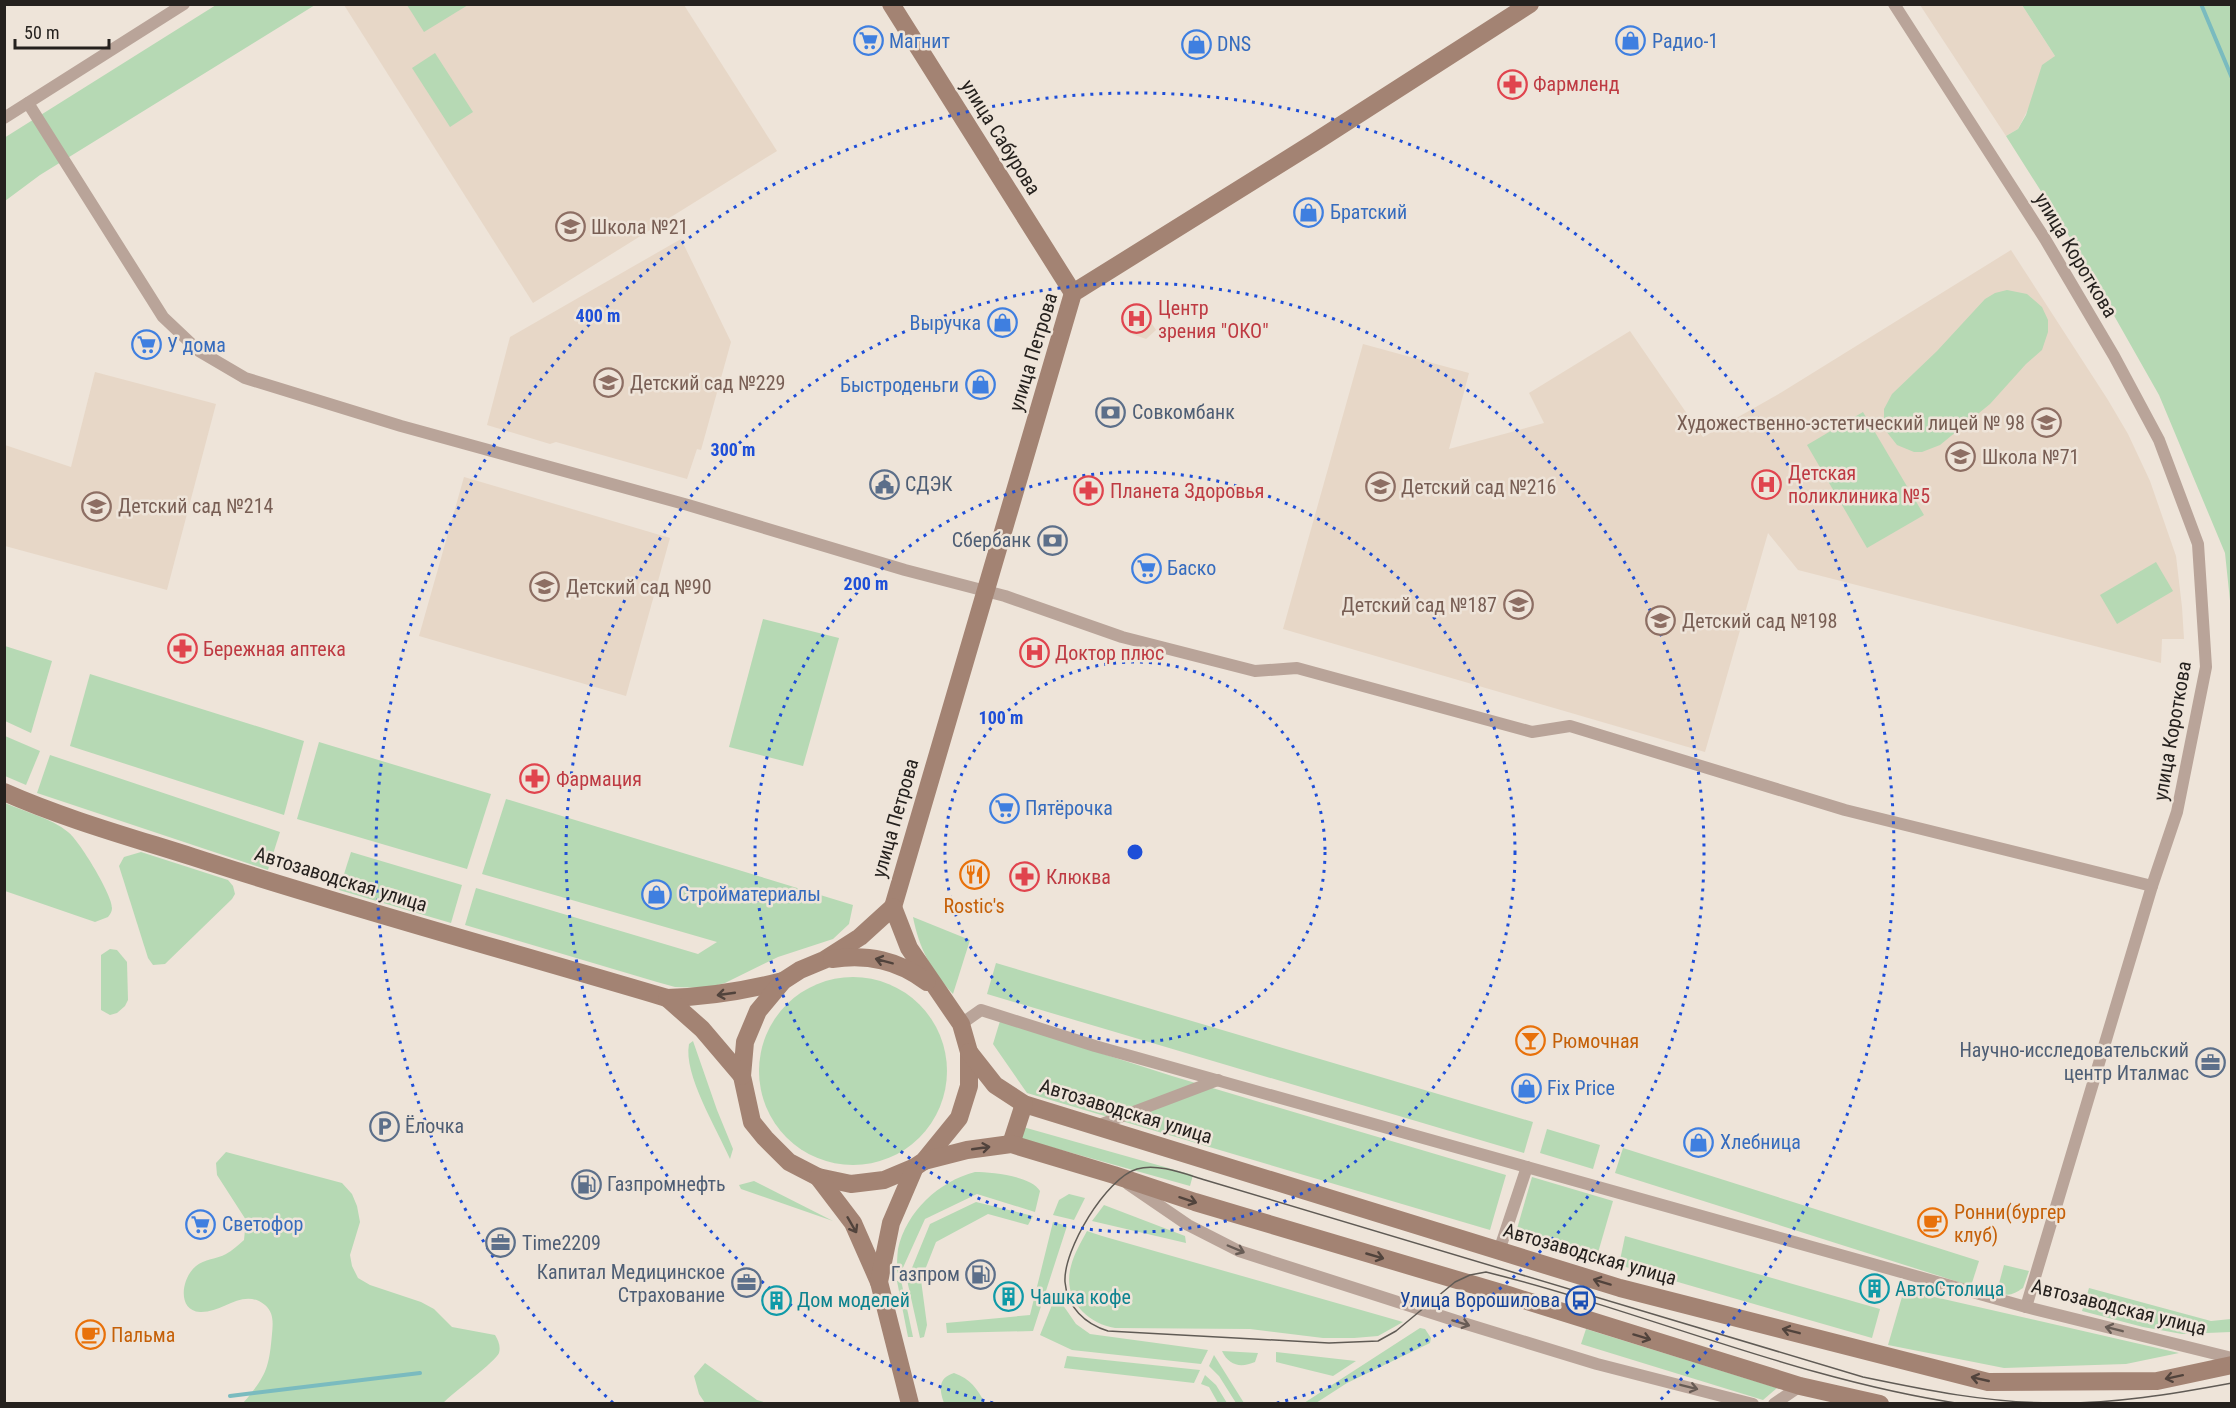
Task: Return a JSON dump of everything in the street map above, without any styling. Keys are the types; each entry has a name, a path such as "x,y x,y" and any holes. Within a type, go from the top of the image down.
{"main road":[{"name":"улица Сабурова","path":"891,4 1073,292"},
{"name":"улица Петрова","path":"892,907 1073,292 1315,142 1530,4"},
{"name":"Автозаводская улица","path":"4,792 28,803 262,879 668,998"},
{"path":"879,1282 891,1223 920,1164 959,1118 969,1086 969,1052 961,1024 909,948 892,907 860,937 824,960 800,970 783,981 758,1011 745,1042 742,1076 752,1122 789,1162 818,1177 851,1184 884,1180 920,1164 967,1150 1011,1144 1800,1386 1881,1404"},
{"path":"824,960 854,956 883,959 911,970 935,988"},
{"path":"668,998 703,997 737,992 783,981"},
{"path":"668,998 702,1029 742,1076"},
{"name":"Автозаводская улица","path":"969,1052 995,1085 1024,1104 1099,1125 1620,1288 1988,1382 2157,1381 2232,1365"},
{"path":"1011,1144 1024,1104"},
{"path":"818,1177 853,1223 879,1282 910,1404"}],"street":[{"path":"4,118 184,4"},
{"name":"улица Короткова","path":"1894,4 2045,239 2114,356 2159,440 2198,544 2206,666 2177,812 2152,886 2026,1307"},
{"path":"28,103 163,317 199,351 245,378 401,426 688,505 905,570 1005,596 1122,638 1255,671 1297,668 1532,732 1570,726 1845,810 2152,886"},
{"name":"Автозаводская улица","path":"961,1024 981,1010 1095,1046 2026,1307 2232,1358"},
{"path":"1099,1125 1218,1080"},
{"path":"1499,1251 1527,1167"},
{"path":"1114,1175 1188,1225 1239,1251 1597,1364 1753,1404"},
{"path":"1774,1404 1800,1386"}],"shaded area":[{"name":"Школа №21","path":"344,5 684,5 777,151 533,303"},
{"path":"1920,5 2022,5 2055,56 2018,129 2006,136"},
{"name":"Детский сад №229","path":"681,239 731,342 701,450 697,449 687,479 556,442 550,444 487,425 510,337"},
{"path":"2011,250 2108,400 2128,434 2150,481 2176,556 2184,639 2162,639 2161,663 1798,570 1768,533 1705,752 1283,629 1363,344 1469,373 1449,449 1544,423 1529,393 1630,331 1703,437 1782,392"},
{"name":"Центр зрения \"ОКО\"","path":"1138,305 1143,307 1156,330 1146,339 1129,333 1121,325"},
{"name":"Детский сад №214","path":"95,372 216,404 167,590 5,546 5,445 71,467"},
{"name":"Детский сад №90","path":"464,477 670,538 626,696 419,636"}],"green space":[{"path":"216,5 315,5 40,175 5,201 4,138"},
{"path":"407,5 468,5 424,32"},
{"path":"2022,5 2231,5 2231,610 2225,553 2159,395 2065,229 2006,136 2018,129 2026,115 2042,65 2055,56"},
{"path":"435,53 473,112 450,127 412,68"},
{"path":"2007,290 2027,294 2042,307 2048,320 2048,332 2042,350 2026,364 1990,404 1940,445 1922,452 1914,452 1897,445 1886,431 1884,420 1884,409 1892,394 1937,351 1985,299"},
{"path":"1863,412 1924,515 1867,548 1807,445"},
{"path":"2156,562 2173,591 2117,624 2100,595"},
{"path":"763,619 839,638 803,766 729,747"},
{"path":"5,646 52,661 31,733 5,721"},
{"path":"90,674 304,741 284,815 70,746"},
{"path":"5,736 40,751 26,785 5,776"},
{"path":"319,742 491,794 467,869 297,819"},
{"path":"50,755 280,832 268,870 37,793"},
{"path":"506,799 853,905 849,924 833,939 778,957 725,983 706,988 675,987 465,925 476,888 698,954 717,942 482,874"},
{"path":"5,803 54,823 73,837 95,868 107,892 112,908 108,917 95,922 5,891"},
{"path":"141,852 228,880 235,894 165,964 153,965 148,958 119,866 124,857"},
{"path":"351,852 462,885 451,923 339,890"},
{"path":"913,917 970,940 953,994 938,977 927,958"},
{"path":"110,949 117,950 127,962 128,1000 117,1013 110,1015 101,1010 101,955"},
{"path":"996,963 1533,1122 1524,1153 987,994"},
{"path":"844,977 862,977 897,988 913,998 926,1011 940,1035 947,1071 940,1107 926,1131 913,1144 880,1161 862,1165 844,1165 809,1154 793,1144 780,1131 763,1098 759,1080 759,1062 770,1027 780,1011 793,998 826,981"},
{"path":"1000,1021 1172,1076 1506,1175 1490,1230 1027,1093 993,1044"},
{"path":"693,1041 733,1149 730,1159 696,1086 689,1056 689,1044"},
{"path":"1023,1127 1193,1175 1190,1186 1022,1139 1019,1133"},
{"path":"1547,1129 1600,1145 1593,1169 1540,1153"},
{"path":"1623,1148 1979,1261 1971,1286 1615,1173"},
{"path":"226,1152 342,1183 352,1194 360,1222 350,1255 358,1278 370,1285 421,1302 434,1309 452,1327 495,1335 500,1348 499,1353 483,1370 443,1403 243,1403 257,1386 268,1364 273,1326 270,1311 257,1300 249,1299 200,1312 187,1306 184,1299 187,1278 196,1266 226,1254 244,1240 246,1220 217,1175 216,1163"},
{"path":"975,1172 1020,1178 1035,1186 1040,1191 1035,1212 977,1194 925,1219 901,1272 897,1273 898,1249 902,1235 916,1211 926,1200 949,1183"},
{"path":"1532,1177 1613,1201 1595,1263 1514,1239"},
{"path":"754,1181 833,1221 741,1189 739,1185"},
{"path":"1069,1194 1085,1198 1074,1220 1053,1215 1059,1200"},
{"path":"976,1202 1033,1216 1028,1225 988,1214 936,1242 921,1280 927,1325 924,1337 920,1338 907,1280 930,1224"},
{"path":"1104,1205 1185,1236 1186,1243 1092,1221"},
{"path":"1053,1222 1067,1226 1033,1331 947,1333 946,1323 1030,1315"},
{"path":"1087,1231 1403,1322 1378,1336 1354,1338 1323,1338 1250,1329 1115,1328 1104,1325 1086,1315 1073,1298 1070,1288 1072,1262"},
{"path":"1625,1236 1880,1309 1872,1338 1619,1265"},
{"path":"2004,1265 2029,1271 2023,1288 2017,1292 2004,1294 1997,1291"},
{"path":"901,1280 913,1337 908,1337 897,1281"},
{"path":"2089,1288 2211,1321 2231,1319 2231,1332 2182,1334 2143,1327 2082,1311"},
{"path":"1904,1290 2179,1353 2126,1364 2004,1368 1888,1345"},
{"path":"1056,1295 1076,1324 1090,1334 1208,1350 1201,1364 1072,1350 1040,1335"},
{"path":"1420,1328 1425,1329 1431,1338 1430,1343 1347,1383 1316,1403 1304,1403"},
{"path":"1586,1329 1777,1388 1763,1400 1581,1344"},
{"path":"1222,1351 1258,1353 1255,1362 1240,1365 1228,1360"},
{"path":"1276,1352 1356,1361 1333,1376 1276,1362"},
{"path":"1214,1355 1244,1403 1236,1403 1219,1376 1209,1366"},
{"path":"1067,1356 1200,1370 1194,1383 1064,1368"},
{"path":"705,1363 757,1400 767,1403 705,1403 699,1394 694,1376"},
{"path":"954,1373 973,1385 985,1403 944,1403 941,1393 942,1381"},
{"path":"1205,1375 1216,1385 1227,1403 1218,1403 1209,1387 1201,1384"}],"waterway":[{"path":"2201,4 2232,78"},
{"path":"230,1396 420,1373"}],"tram line":[{"path":"1962,1404 1841,1379 1546,1288 1486,1272 1470,1275 1455,1282 1396,1331 1378,1341 1329,1343 1108,1331 1092,1324 1073,1307 1066,1291 1066,1268 1071,1252 1089,1217 1112,1186 1137,1169 1154,1167 1180,1172 1886,1382 1981,1398 2054,1403 2121,1400 2232,1383"}],"place":[{"name":"Магнит","path":"868,41"},
{"name":"Радио-1","path":"1631,41"},
{"name":"DNS","path":"1196,44"},
{"name":"Фармленд","path":"1512,84"},
{"name":"Братский","path":"1309,212"},
{"name":"Школа №21","path":"570,227"},
{"name":"Центр зрения \"ОКО\"","path":"1137,319"},
{"name":"Выручка","path":"1002,323"},
{"name":"У дома","path":"146,345"},
{"name":"Детский сад №229","path":"609,383"},
{"name":"Быстроденьги","path":"980,385"},
{"name":"Совкомбанк","path":"1111,412"},
{"name":"Художественно-эстетический лицей № 98","path":"2046,423"},
{"name":"Школа №71","path":"1961,457"},
{"name":"СДЭК","path":"884,484"},
{"name":"Детская поликлиника №5","path":"1767,485"},
{"name":"Детский сад №216","path":"1380,487"},
{"name":"Планета Здоровья","path":"1089,491"},
{"name":"Детский сад №214","path":"97,506"},
{"name":"Сбербанк","path":"1052,540"},
{"name":"Баско","path":"1146,568"},
{"name":"Детский сад №90","path":"545,587"},
{"name":"Детский сад №187","path":"1518,605"},
{"name":"Детский сад №198","path":"1661,621"},
{"name":"Бережная аптека","path":"182,649"},
{"name":"Доктор плюс","path":"1034,653"},
{"name":"Фармация","path":"535,779"},
{"name":"Пятёрочка","path":"1004,808"},
{"name":"Rostic's","path":"974,875"},
{"name":"Клюква","path":"1025,877"},
{"name":"Стройматериалы","path":"657,894"},
{"name":"Рюмочная","path":"1531,1041"},
{"name":"Научно-исследовательский центр Италмас","path":"2210,1062"},
{"name":"Fix Price","path":"1526,1088"},
{"name":"Ёлочка","path":"384,1126"},
{"name":"Хлебница","path":"1699,1142"},
{"name":"Газпромнефть","path":"586,1184"},
{"name":"Ронни(бургер клуб)","path":"1933,1223"},
{"name":"Светофор","path":"201,1224"},
{"name":"Time2209","path":"501,1243"},
{"name":"Газпром","path":"981,1274"},
{"name":"Капитал Медицинское Страхование","path":"746,1283"},
{"name":"АвтоСтолица","path":"1874,1289"},
{"name":"Чашка кофе","path":"1009,1297"},
{"name":"Дом моделей","path":"776,1300"},
{"name":"Улица Ворошилова","path":"1581,1300"},
{"name":"Пальма","path":"90,1335"}]}
